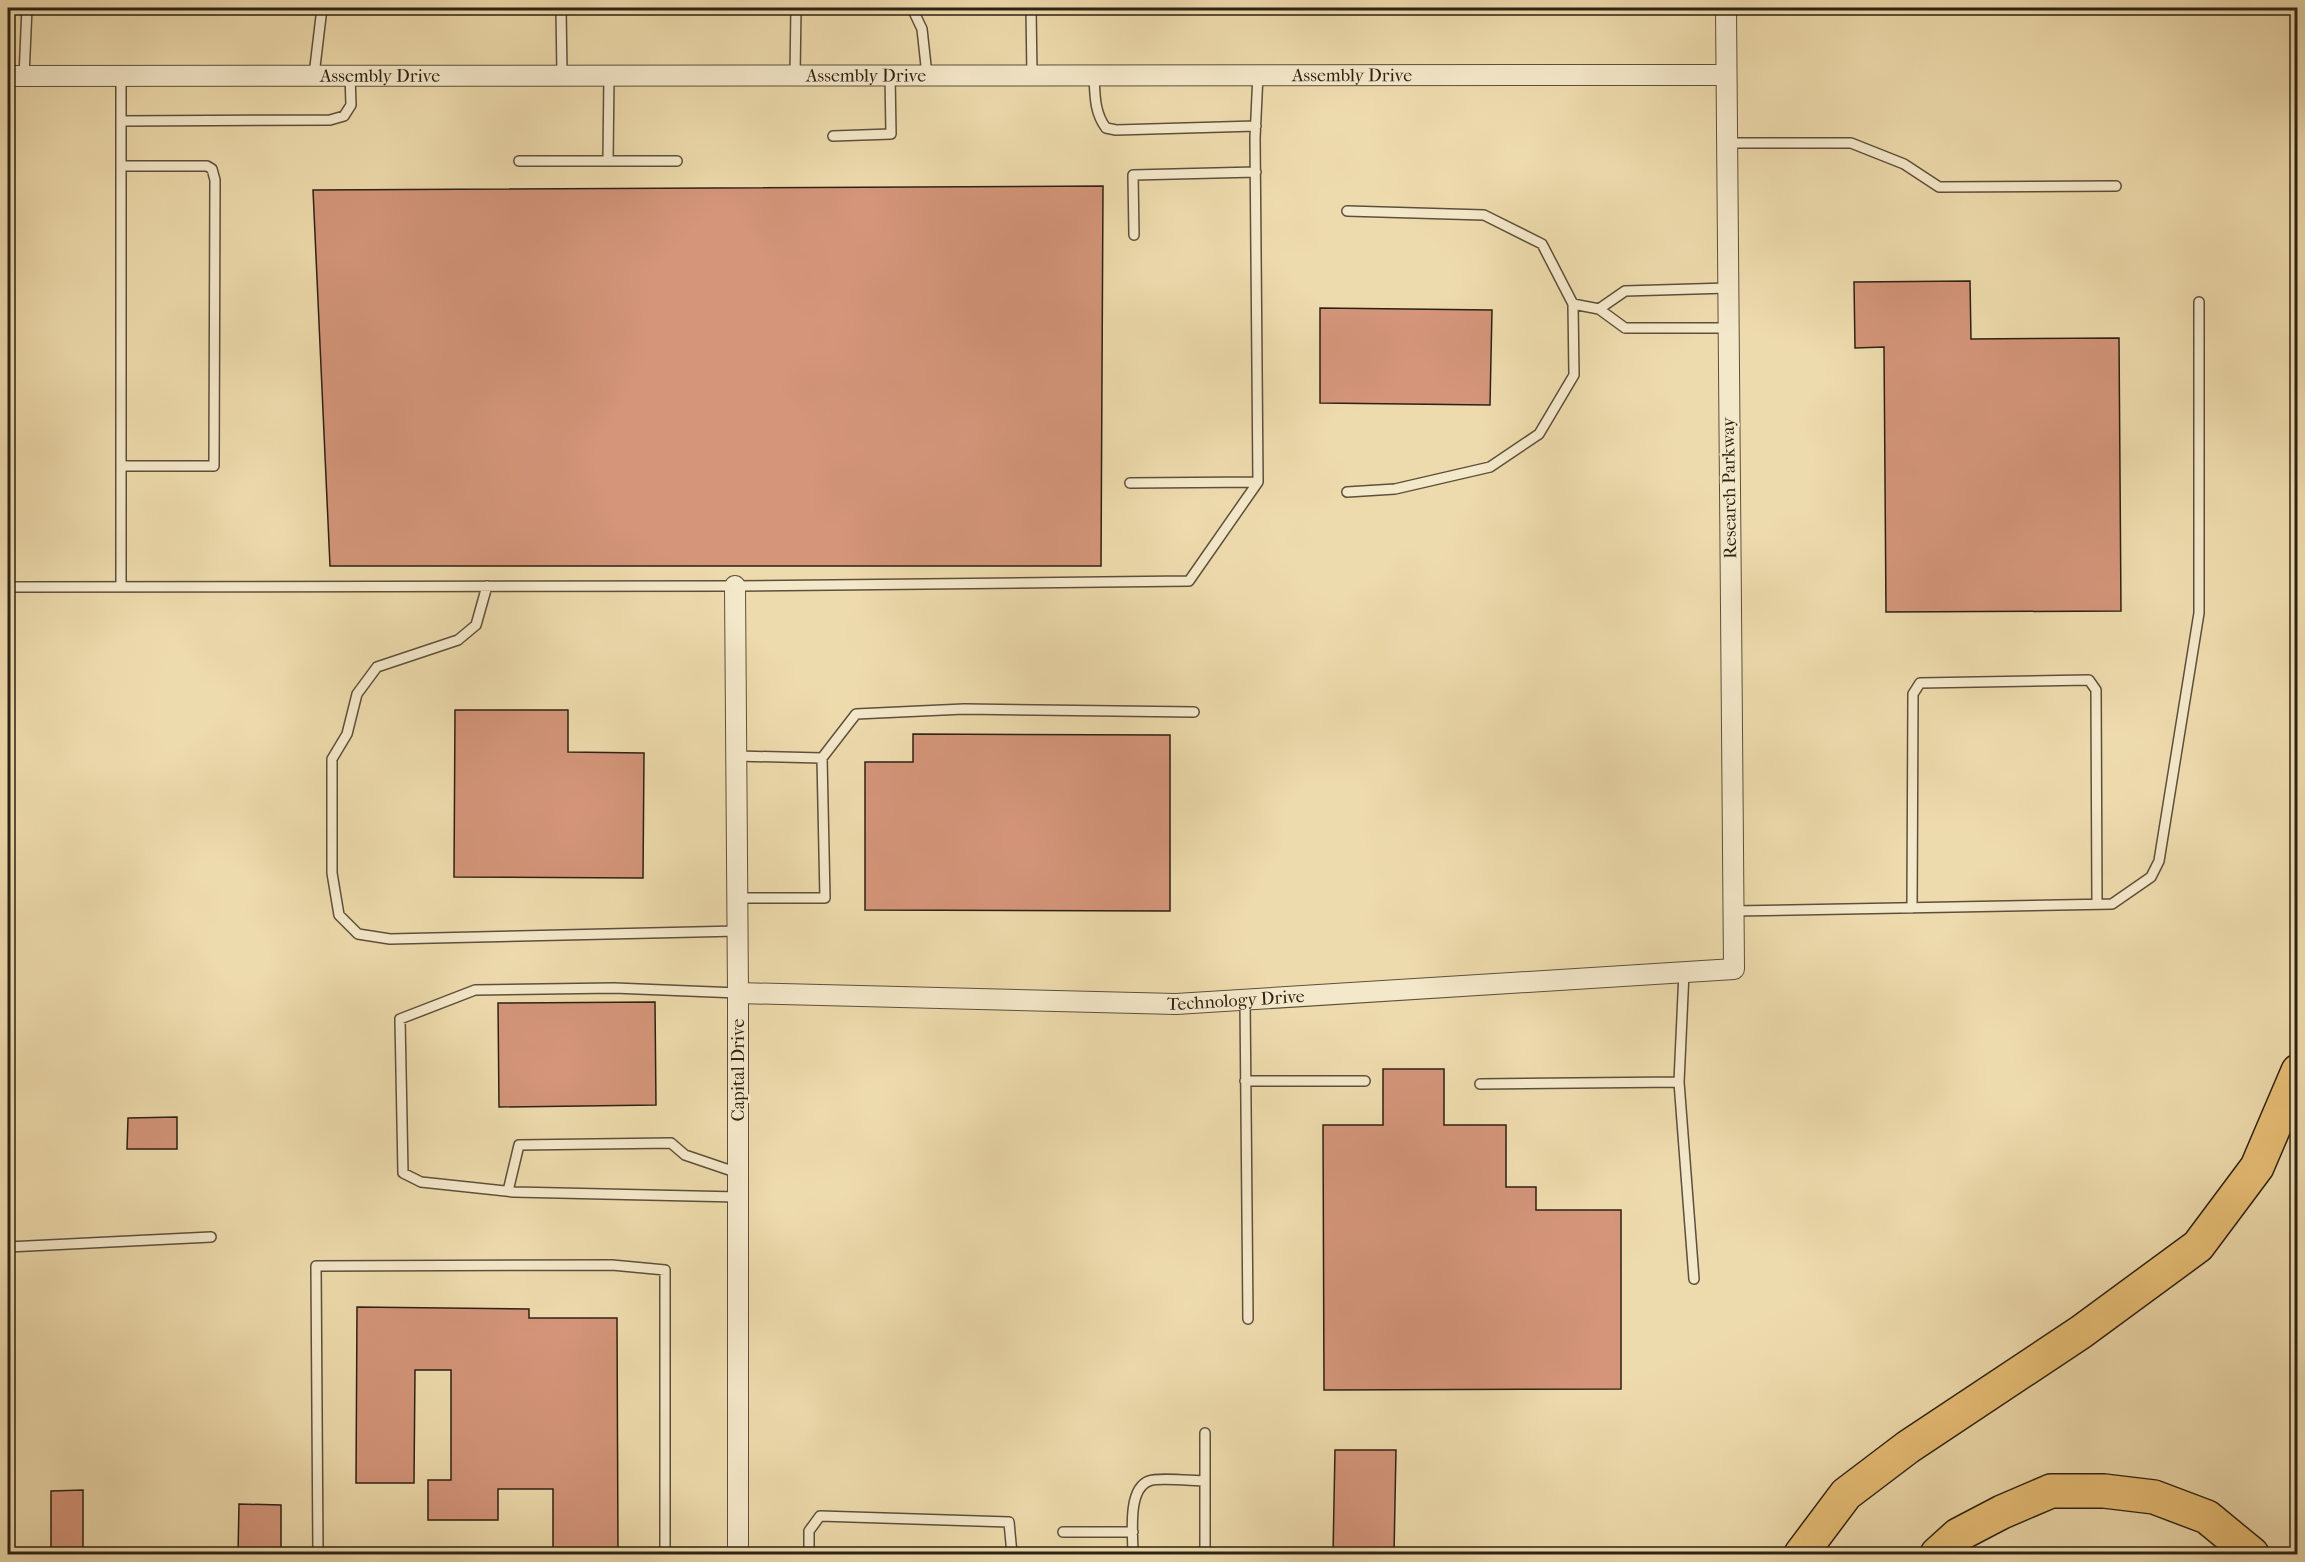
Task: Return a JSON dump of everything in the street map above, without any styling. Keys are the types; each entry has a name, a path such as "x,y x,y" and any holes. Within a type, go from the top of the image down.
{"highway":[{"path":"1801,1554 1846,1494 1908,1447 2081,1332 2198,1246 2257,1167 2298,1071"},
{"path":"1936,1554 1958,1535 2001,1512 2051,1491 2104,1491 2154,1497 2207,1517 2252,1554"}],"street":[{"name":"Research Parkway","path":"1726,8 1734,969"},
{"name":"Assembly Drive","path":"16,76 1725,75"},
{"name":"Capital Drive","path":"735,586 738,931 738,1554"},
{"name":"Technology Drive","path":"738,993 1176,1004 1734,969"}],"lane":[{"path":"16,76 27,8"},
{"path":"314,75 321,8"},
{"path":"561,8 562,75"},
{"path":"795,75 796,8"},
{"path":"912,8 922,29 927,75"},
{"path":"1031,8 1032,75"},
{"path":"8,587 735,586 1190,582 1258,482 1257,74"},
{"path":"121,121 330,120 344,116 351,105 350,75"},
{"path":"608,162 609,75"},
{"path":"833,136 891,134 890,75"},
{"path":"1094,75 1096,106 1099,119 1106,128 1116,130 1256,126"},
{"path":"121,76 121,587"},
{"path":"1726,143 1851,143 1904,164 1939,187 2116,186"},
{"path":"519,162 677,161"},
{"path":"121,166 207,166 212,169 216,180 214,466 121,465"},
{"path":"1134,235 1132,175 1256,172"},
{"path":"1347,211 1484,215 1542,244 1573,304 1574,375 1539,434 1491,467 1395,489 1347,492"},
{"path":"1599,309 1625,291 1728,288"},
{"path":"1733,911 2112,904 2151,877 2159,861 2199,613 2199,302"},
{"path":"1573,304 1599,309 1625,328 1728,327"},
{"path":"1130,483 1258,482"},
{"path":"487,586 476,625 458,640 377,667 357,694 347,734 332,759 332,873 339,915 358,934 390,939 738,931"},
{"path":"1912,908 1913,694 1920,683 2089,680 2096,690 2097,904"},
{"path":"737,898 825,898 822,758 856,714 964,709 1194,712"},
{"path":"736,756 822,758"},
{"path":"1683,972 1679,1082 1694,1279"},
{"path":"738,993 614,988 475,990 400,1018 403,1173 421,1182 508,1191 738,1197"},
{"path":"1245,1000 1248,1319"},
{"path":"1245,1081 1365,1082"},
{"path":"1480,1084 1679,1082"},
{"path":"508,1191 519,1145 671,1143 685,1155 738,1173"},
{"path":"8,1247 211,1237"},
{"path":"318,1554 316,1266 612,1265 665,1270 665,1554"},
{"path":"1205,1433 1205,1554"},
{"path":"1132,1554 1134,1499 1138,1488 1150,1480 1205,1481"},
{"path":"809,1554 809,1531 820,1516 1009,1522 1012,1554"},
{"path":"1063,1532 1133,1532"}],"building":[{"path":"1103,186 1101,566 330,566 313,190"},
{"path":"1970,281 1971,339 2119,338 2121,611 1886,612 1884,347 1855,348 1854,282"},
{"path":"1320,308 1492,310 1490,405 1320,403"},
{"path":"455,710 568,710 568,752 644,753 643,878 454,877"},
{"path":"913,734 1170,735 1170,911 865,910 865,762 913,762"},
{"path":"655,1002 656,1105 499,1107 498,1003"},
{"path":"1383,1069 1444,1069 1444,1125 1506,1125 1506,1187 1536,1187 1536,1210 1621,1210 1621,1389 1324,1390 1323,1125 1383,1125"},
{"path":"177,1117 177,1149 127,1149 128,1118"},
{"path":"357,1307 529,1309 529,1318 617,1318 618,1554 553,1554 553,1489 498,1489 498,1520 428,1520 428,1480 451,1480 451,1370 415,1370 414,1483 356,1483"},
{"path":"1335,1450 1396,1450 1394,1554 1333,1554"},
{"path":"83,1490 83,1554 51,1554 51,1491"},
{"path":"239,1504 281,1505 281,1554 238,1554"}]}
